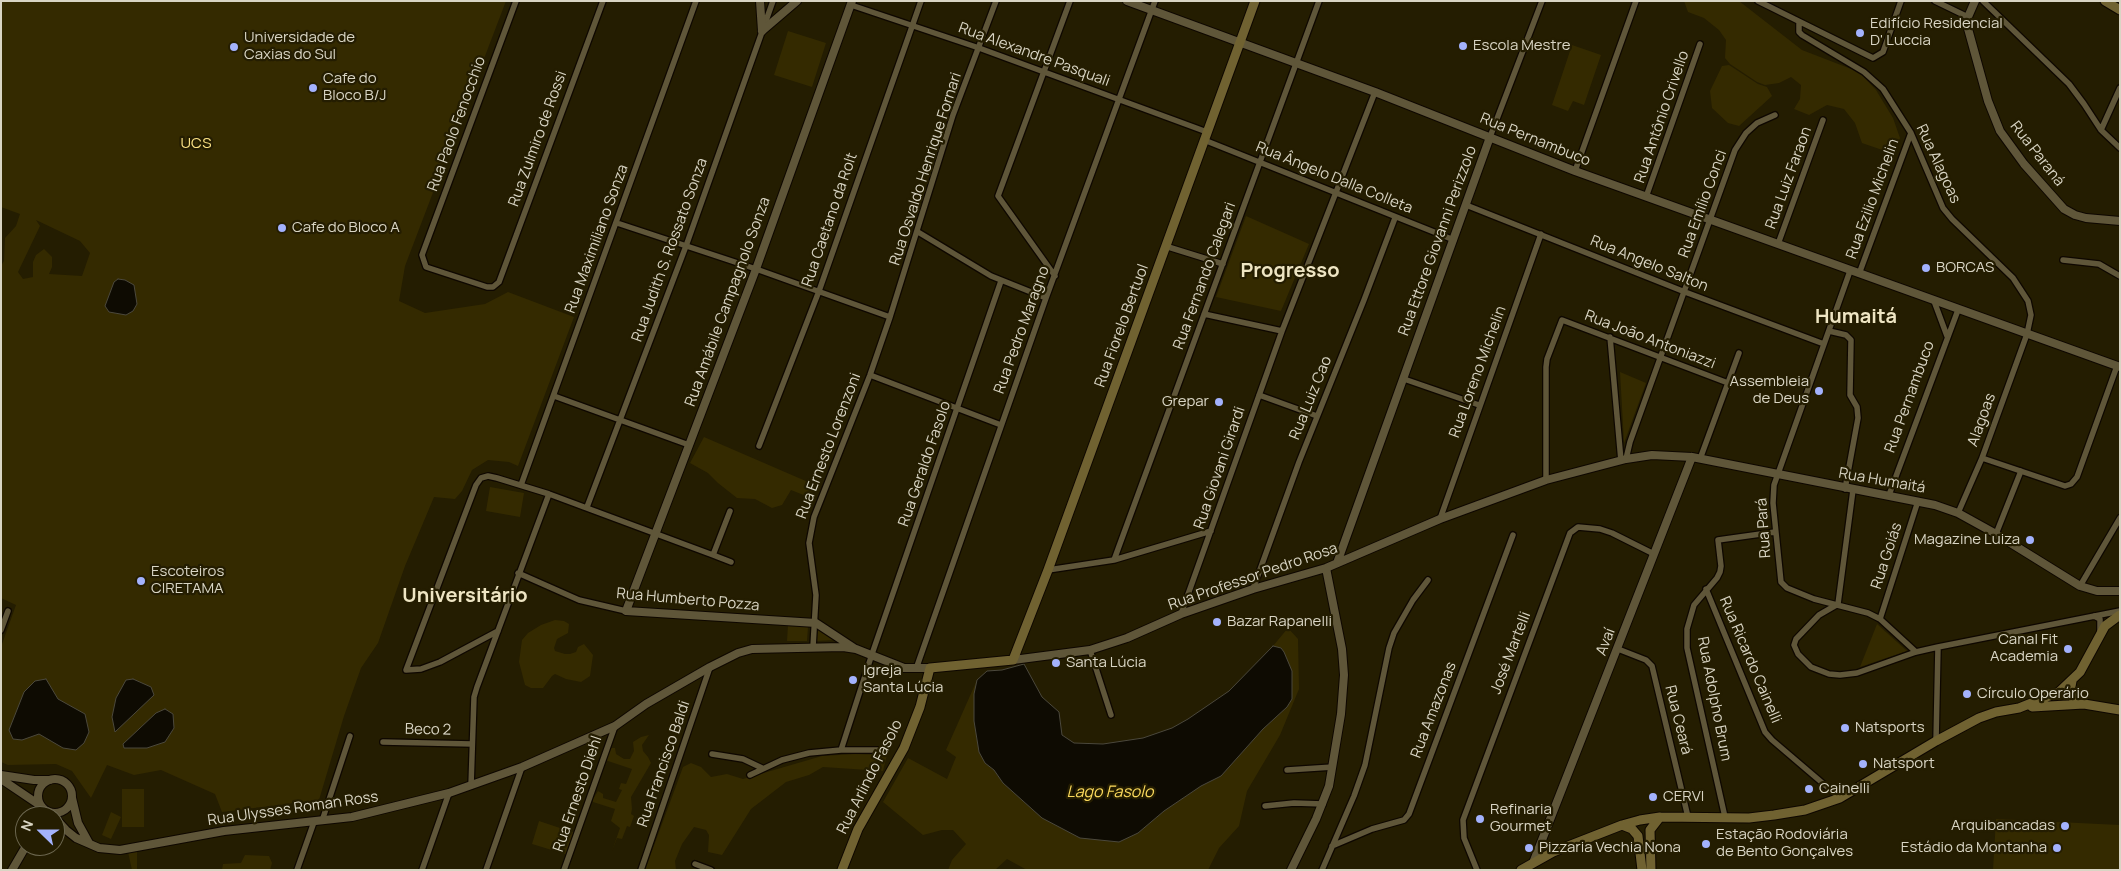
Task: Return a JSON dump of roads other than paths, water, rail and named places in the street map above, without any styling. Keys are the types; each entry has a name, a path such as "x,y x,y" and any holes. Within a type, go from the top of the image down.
{"main road":[{"name":"Rua Fiorelo Bertuol","path":"1013,660 1048,570 1255,1"},
{"path":"2105,1 2120,10"},
{"path":"2020,708 2055,694 2072,681 2086,662 2099,635 2120,613"},
{"name":"Rua Professor Pedro Rosa","path":"930,668 1013,660"},
{"name":"Rua Arlindo Fasolo","path":"842,870 858,829 904,748 920,707 930,668"},
{"path":"2072,681 2070,692 2076,704"},
{"path":"1522,870 1554,852 1622,825 1660,817 1749,818 1805,810 1840,798 1936,741 1979,718 1996,712 2020,708 2076,704 2120,710"},
{"path":"1651,870 1650,830 1660,817"},
{"path":"1622,825 1632,829 1638,836 1642,870"}],"street":[{"name":"Rua Paolo Fenocchio","path":"496,286 487,287 426,267 422,255 516,1"},
{"name":"Rua Zulmiro de Rossi","path":"496,286 603,1"},
{"name":"Rua Maximiliano Sonza","path":"521,485 696,1"},
{"path":"760,1 762,31"},
{"name":"Rua Judith S. Rossato Sonza","path":"587,507 686,246 774,1"},
{"path":"762,31 797,1"},
{"name":"Rua Caetano da Rolt","path":"759,446 819,291 921,1"},
{"name":"Rua Osvaldo Henrique Fornari","path":"890,317 949,128 996,1"},
{"path":"1055,276 1000,201 999,191 1070,1"},
{"name":"Rua Pernambuco","path":"1126,1 1375,92 1646,198 1958,310 1889,495"},
{"name":"Rua Pedro Maragno","path":"916,669 1046,298 1155,1"},
{"name":"Rua Fernando Calegari","path":"1114,560 1319,1"},
{"name":"Rua Ettore Giovanni Perizzolo","path":"1337,563 1490,137 1542,1"},
{"path":"1575,171 1636,1"},
{"path":"1758,1 1799,23 1873,58 1883,52 1901,1"},
{"path":"1935,1 1968,17"},
{"name":"Rua Paraná","path":"1975,1 1968,17 1969,36 1995,122 2024,164 2064,209 2086,218 2120,221"},
{"path":"1983,1 2069,84 2101,130 2120,148"},
{"name":"Rua Alexandre Pasquali","path":"852,3 1119,100 1206,136"},
{"name":"Rua Amábile Campagnolo Sonza","path":"626,611 756,269 852,3"},
{"name":"Rua Alagoas","path":"1799,23 1802,35 1864,72 1883,89 1911,133 1943,208 1952,220 2013,278 2028,301 2031,315 2027,334"},
{"name":"Rua Antônio Crivello","path":"1646,198 1700,44"},
{"path":"2101,130 2120,88"},
{"name":"Rua Giovani Girardi","path":"1181,614 1282,331 1375,92"},
{"name":"Rua Emílio Conci","path":"1624,460 1735,150 1746,133 1757,123 1775,115"},
{"name":"Rua Luiz Faraon","path":"1778,244 1823,120"},
{"name":"Rua Ezilio Michelin","path":"1859,274 1911,133"},
{"name":"Rua Ângelo Dalla Colleta","path":"1206,136 1335,193 1454,240"},
{"name":"Rua Angelo Salton","path":"1466,205 1685,292 1824,344"},
{"name":"Rua Luiz Cao","path":"1253,589 1317,416 1395,218"},
{"path":"617,223 756,269 890,317"},
{"path":"918,232 1001,281 1046,298"},
{"name":"Rua Loreno Michelin","path":"1440,519 1541,234"},
{"path":"1165,246 1223,264"},
{"path":"2063,260 2099,264 2120,276"},
{"name":"Rua Pará","path":"1850,270 1774,492 1775,532 1781,582 1814,599 1868,613 1880,619 1916,652"},
{"name":"Rua Geraldo Fasolo","path":"841,750 872,654 1001,281"},
{"name":"Rua Pernambuco","path":"1934,301 1947,336"},
{"path":"1958,310 2118,367"},
{"path":"1204,314 1282,331"},
{"name":"Rua Ernesto Lorenzoni","path":"814,647 816,595 809,543 811,529 870,375 890,317"},
{"name":"Rua João Antoniazzi","path":"1546,480 1546,359 1562,320 1728,383"},
{"path":"1829,331 1846,335 1851,340 1850,394 1857,406 1858,418 1838,604 1819,615 1796,639 1794,645 1798,654 1811,667 1829,674 1849,675 1916,652 2094,616 2120,613"},
{"name":"Alagoas","path":"1958,513 1982,458 2027,334"},
{"path":"1610,337 1624,460"},
{"path":"1700,459 1739,353"},
{"path":"1982,458 2065,486 2071,484 2077,477 2120,357"},
{"path":"870,375 1001,425"},
{"path":"1404,379 1479,405"},
{"path":"1259,395 1317,416"},
{"path":"554,396 689,445"},
{"name":"Rua Humaitá","path":"1624,460 1652,455 1700,459 1849,490 1918,501 1958,513 2080,586 2097,591 2120,591"},
{"name":"Avaí","path":"1533,863 1692,458"},
{"name":"Rua Professor Pedro Rosa","path":"1013,660 1090,650 1127,638 1181,614 1253,589 1326,568 1440,519 1546,480 1624,460"},
{"path":"1996,534 2021,471"},
{"path":"498,631 440,662 421,669 406,670 476,485 481,478 488,476 549,494 730,562"},
{"path":"471,786 475,692 549,494"},
{"name":"Rua Goiás","path":"1880,619 1918,501"},
{"path":"713,555 730,511"},
{"path":"2080,586 2120,518"},
{"name":"José Martelli","path":"1477,870 1464,838 1463,820 1570,533 1578,526 1600,529 1654,554"},
{"path":"1048,570 1114,560 1211,531"},
{"name":"Rua Adolpho Brum","path":"1725,817 1687,648 1688,629 1692,610 1698,599 1717,578 1721,566 1718,540 1775,532"},
{"name":"Rua Amazonas","path":"1332,846 1372,829 1404,820 1409,814 1513,535"},
{"path":"1291,870 1323,804 1334,768 1341,714 1344,675 1342,649 1326,568"},
{"name":"Rua Humberto Pozza","path":"518,573 579,600 626,611 816,623 856,649"},
{"path":"1322,870 1354,796 1365,765 1389,648 1394,633 1413,600 1428,580"},
{"name":"Rua Ricardo Cainelli","path":"1706,589 1765,732 1840,798"},
{"path":"1,630 8,611"},
{"path":"2094,616 2101,622 2099,635"},
{"name":"Rua Ulysses Roman Ross","path":"65,829 90,844 108,850 120,850 224,831 380,812 471,786 522,767 615,726 646,704 710,666 738,653 752,649 814,647 856,649"},
{"path":"1936,741 1938,647"},
{"name":"Rua Professor Pedro Rosa","path":"856,649 872,654 894,665 916,669 930,668"},
{"name":"Rua Ceará","path":"1618,649 1646,660 1652,666 1688,817"},
{"path":"1090,650 1110,715"},
{"name":"Rua Francisco Baldi","path":"641,870 710,666"},
{"name":"Rua Ernesto Diehl","path":"564,870 615,726"},
{"path":"297,870 318,821 350,736"},
{"name":"Beco 2","path":"383,742 472,744"},
{"path":"750,775 782,760 809,753 841,750 878,750"},
{"path":"712,754 743,759 762,768"},
{"path":"486,870 522,767"},
{"path":"1288,770 1334,768"},
{"path":"1,777 34,780 56,779 66,783 70,787 78,823 90,844"},
{"name":"Rua Ulysses Roman Ross","path":"1,777 39,806"},
{"path":"42,806 38,795 42,786 50,780"},
{"path":"422,870 449,793"},
{"path":"65,810 68,808 72,798"},
{"path":"1265,806 1294,803 1323,804"},
{"path":"1543,835 1546,846 1554,852"},
{"path":"12,870 20,856"},
{"path":"695,864 711,870"}],"water":[{"path":"118,279 125,280 134,285 137,304 133,311 126,315 109,312 105,306 114,282"},
{"name":"Lago Fasolo","path":"1273,646 1281,648 1292,671 1292,699 1287,707 1263,729 1221,776 1201,786 1164,811 1138,833 1119,842 1080,838 1042,818 1003,783 994,770 985,763 979,752 974,721 974,694 977,680 987,671 1002,670 1024,664 1042,697 1059,712 1062,735 1074,743 1103,744 1143,738 1172,728 1188,719 1229,691"},
{"path":"46,679 58,699 85,714 89,732 84,743 76,750 63,748 39,734 22,740 13,739 9,730 24,692 35,681"},
{"path":"133,679 151,687 154,695 115,732 112,717 116,698 126,680"},
{"path":"165,709 173,714 174,728 165,742 147,748 124,748 123,744 156,713"}],"place":[{"name":"Edifício Residencial D' Luccia","path":"1860,33"},
{"name":"Escola Mestre","path":"1463,46"},
{"name":"Universidade de Caxias do Sul","path":"234,47"},
{"name":"Cafe do Bloco B/J","path":"313,88"},
{"name":"Cafe do Bloco A","path":"282,228"},
{"name":"BORCAS","path":"1926,268"},
{"name":"Assembleia de Deus","path":"1819,391"},
{"name":"Grepar","path":"1219,402"},
{"name":"Magazine Luiza","path":"2030,540"},
{"name":"Escoteiros CIRETAMA","path":"141,581"},
{"name":"Bazar Rapanelli","path":"1217,622"},
{"name":"Canal Fit Academia","path":"2068,649"},
{"name":"Santa Lúcia","path":"1056,663"},
{"name":"Igreja Santa Lúcia","path":"853,680"},
{"name":"Círculo Operário","path":"1967,694"},
{"name":"Natsports","path":"1845,728"},
{"name":"Natsport","path":"1863,764"},
{"name":"Cainelli","path":"1809,789"},
{"name":"CERVI","path":"1653,797"},
{"name":"Refinaria Gourmet","path":"1480,819"},
{"name":"Arquibancadas","path":"2065,826"},
{"name":"Estação Rodoviária de Bento Gonçalves","path":"1706,844"},
{"name":"Pizzaria Vechia Nona","path":"1529,848"},
{"name":"Estádio da Montanha","path":"2057,848"}],"district":[{"name":"Progresso","path":"1290,271"},
{"name":"Humaitá","path":"1856,317"},
{"name":"Universitário","path":"465,596"}],"park label":[{"name":"UCS","path":"196,144"}]}
